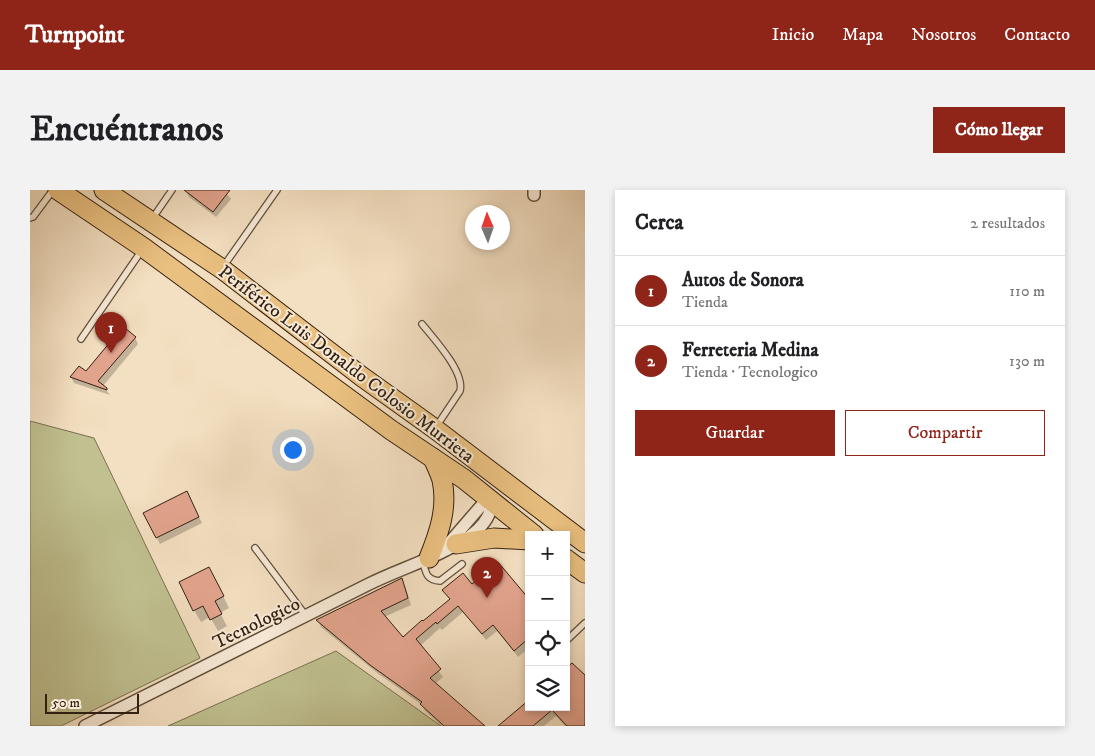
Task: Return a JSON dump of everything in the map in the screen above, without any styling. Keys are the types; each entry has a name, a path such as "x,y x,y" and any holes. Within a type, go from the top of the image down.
{"main road":[{"name":"Periférico Luis Donaldo Colosio Murrieta","path":"58,190 144,248 391,430 464,479 529,531"},
{"name":"Periférico Luis Donaldo Colosio Murrieta","path":"104,190 222,269 380,391 435,429 585,544"},
{"path":"452,442 464,464 492,502 515,508 548,529 558,532 566,530"},
{"path":"433,458 442,480 444,510 438,534 438,554 494,538 525,540"},
{"path":"570,562 585,573"}],"street":[{"name":"Tecnologico","path":"86,726 307,617 369,584 438,554 471,535 486,520 492,509 492,502 481,506 438,554"}],"lane":[{"path":"30,218 33,217 53,190"},
{"path":"151,221 172,190"},
{"path":"222,269 277,190"},
{"path":"81,339 144,248"},
{"path":"422,324 455,368 462,384 460,391 435,429"},
{"path":"255,548 307,617"},
{"path":"438,554 427,576 433,580 440,581 462,564"},
{"path":"570,637 585,623"}],"green space":[{"path":"30,421 94,438 200,658 61,726 30,726"},
{"path":"336,651 441,726 168,726"}],"building":[{"path":"184,190 230,190 213,212"},
{"path":"107,313 136,337 98,381 107,390 70,377 79,366 86,371 111,341 95,328"},
{"path":"187,491 199,517 156,538 143,513"},
{"path":"498,562 525,594 525,641 514,651 493,625 482,634 458,606 416,639 441,669 430,678 485,726 444,726 420,704 422,702 370,665 316,620 402,578 408,598 381,611 403,637 450,599 442,590 463,573 472,584"},
{"path":"209,567 224,596 215,601 222,614 210,620 203,606 193,611 179,582"},
{"path":"572,663 585,675 585,726 567,726 553,711 570,711 570,665"},
{"path":"525,703 525,711 551,711 533,726 498,726"}],"place":[{"name":"Autos de Sonora","path":"111,353"},
{"name":"Ferreteria Medina","path":"487,598"}]}
